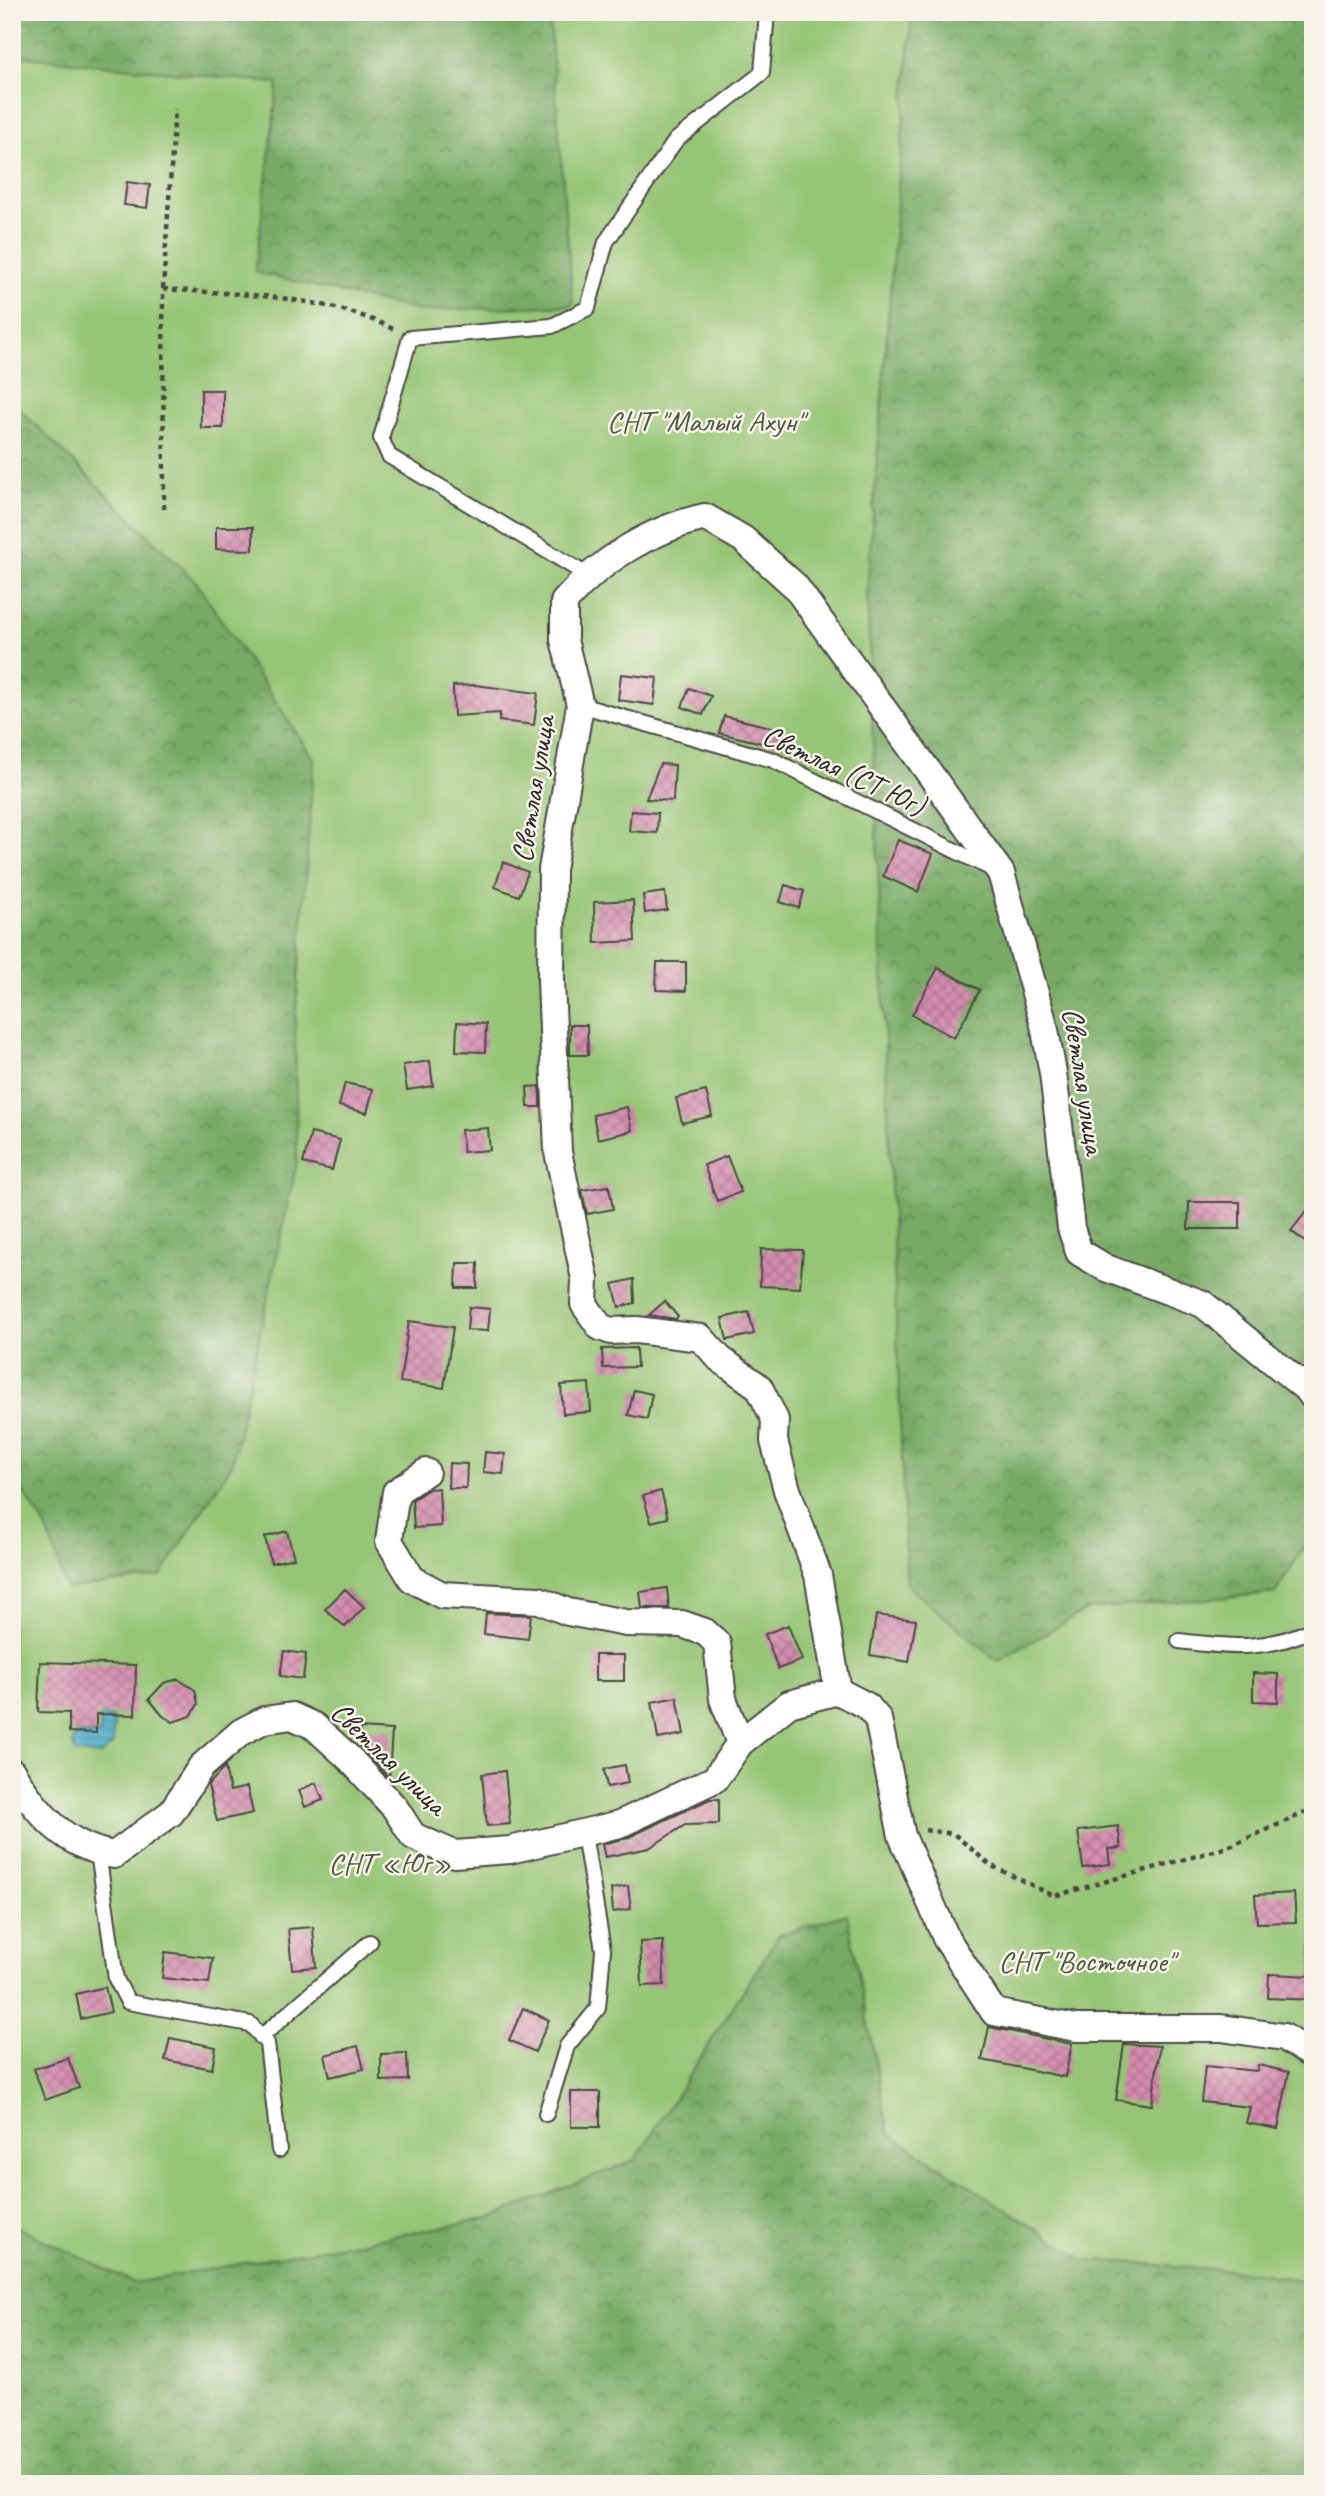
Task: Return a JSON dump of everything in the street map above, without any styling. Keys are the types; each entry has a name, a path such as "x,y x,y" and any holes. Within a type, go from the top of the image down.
{"street":[{"name":"Светлая улица","path":"98,1852 114,1855 171,1813 201,1767 241,1732 264,1720 292,1716 314,1726 351,1759 395,1808 412,1836 454,1854 510,1850 621,1824 715,1779 740,1743 789,1704 838,1691 818,1575 787,1490 774,1441 775,1420 760,1387 720,1359 701,1338 636,1330 611,1331 600,1327 584,1304 585,1279 558,1152 551,981 552,870 580,705 564,640 564,602 587,575 641,541 679,523 705,517 743,539 795,586 1000,873 1046,1037 1071,1228 1079,1252 1106,1268 1203,1304 1310,1391 1313,1397"},
{"path":"426,1472 396,1492 389,1541 412,1579 442,1595 539,1601 568,1612 626,1623 682,1624 705,1632 717,1643 723,1699 740,1743"},
{"path":"838,1691 867,1706 878,1719 902,1836 946,1938 994,2011 1076,2028 1221,2028 1284,2037 1313,2056"},
{"path":"12,1772 32,1806 67,1837 98,1852"}],"lane":[{"path":"587,575 389,456 382,438 410,338 552,326 588,309 606,242 676,140 762,73 766,12"},
{"name":"Светлая (СТ Юг)","path":"580,705 773,760 1000,873"},
{"path":"1179,1641 1242,1649 1295,1637 1313,1629"},
{"path":"546,2114 567,2046 598,2008 603,1950 584,1834"},
{"path":"98,1852 116,1979 128,2002 250,2024 267,2043 279,2150"},
{"path":"261,2037 369,1942"}],"path":[{"path":"164,509 163,289 175,109"},
{"path":"163,289 299,300 379,322 410,338"},
{"path":"902,1836 913,1829 954,1834 990,1865 1054,1896 1228,1847 1313,1809"}],"green space":[{"path":"12,12 549,12 573,305 420,311 255,272 278,83 17,56 12,52"},
{"name":"СНТ «Юг»","path":"549,12 912,12 867,591 907,1585 998,1661 1088,1609 1275,1593 1313,1533 1313,2282 1251,2272 1083,2259 889,2134 846,1914 779,1935 635,2160 486,2219 135,2283 12,2225 12,1474 46,1527 67,1589 297,1162 295,1028 196,582 12,402 12,52 17,56 278,83 256,272 420,311 572,305"},
{"path":"912,12 1313,12 1313,1533 1275,1593 1088,1609 998,1661 907,1586 867,591"},
{"path":"12,402 196,582 314,759 295,1028 297,1162 232,1464 161,1576 67,1589 46,1527 12,1474"},
{"path":"847,1914 889,2134 1083,2259 1251,2272 1313,2282 1313,2484 12,2484 12,2225 135,2283 486,2219 635,2160 779,1935"}],"water":[{"path":"104,1716 114,1719 113,1744 101,1755 76,1753 73,1739 76,1734 100,1734 100,1718"}],"building":[{"path":"127,182 150,185 147,208 124,205"},
{"path":"201,390 223,390 223,428 201,428"},
{"path":"216,527 253,527 253,550 216,549"},
{"path":"621,674 657,678 654,705 618,700"},
{"path":"475,685 538,693 534,725 499,721 500,713 454,716 453,686"},
{"path":"689,688 711,696 703,715 682,707"},
{"path":"724,716 783,730 779,747 719,733"},
{"path":"660,764 675,765 673,801 646,799"},
{"path":"631,811 658,813 657,833 629,831"},
{"path":"898,840 933,854 918,892 883,876"},
{"path":"503,862 528,872 519,896 495,887"},
{"path":"785,885 804,891 799,908 780,902"},
{"path":"665,892 667,910 645,913 643,895"},
{"path":"633,900 635,941 595,943 594,902"},
{"path":"657,962 686,962 686,991 656,990"},
{"path":"938,968 980,990 954,1038 912,1015"},
{"path":"457,1022 486,1024 485,1052 456,1051"},
{"path":"570,1025 587,1025 588,1055 570,1055"},
{"path":"430,1061 433,1086 407,1090 403,1065"},
{"path":"345,1083 373,1089 367,1113 339,1106"},
{"path":"540,1086 540,1107 528,1107 527,1087"},
{"path":"706,1091 712,1116 682,1123 676,1098"},
{"path":"627,1107 632,1131 598,1139 593,1115"},
{"path":"488,1128 490,1150 463,1152 461,1130"},
{"path":"311,1133 340,1140 332,1170 303,1163"},
{"path":"727,1156 741,1192 717,1201 704,1165"},
{"path":"609,1186 613,1209 587,1214 582,1190"},
{"path":"1189,1202 1240,1202 1240,1229 1188,1229"},
{"path":"1313,1203 1313,1248 1291,1231"},
{"path":"761,1249 803,1250 800,1288 760,1286"},
{"path":"457,1263 478,1263 477,1288 456,1288"},
{"path":"634,1279 635,1303 619,1307 613,1284"},
{"path":"665,1301 678,1317 676,1319 649,1315"},
{"path":"469,1307 490,1309 488,1331 467,1330"},
{"path":"749,1312 754,1334 727,1340 722,1318"},
{"path":"409,1321 453,1327 444,1388 400,1382"},
{"path":"636,1348 637,1367 603,1368 602,1349"},
{"path":"589,1383 591,1412 563,1414 561,1385"},
{"path":"634,1390 652,1394 647,1419 628,1415"},
{"path":"485,1452 505,1454 503,1474 483,1472"},
{"path":"449,1463 467,1464 466,1488 448,1488"},
{"path":"439,1488 441,1526 414,1528 412,1500 429,1489"},
{"path":"661,1491 668,1518 651,1522 643,1496"},
{"path":"287,1531 294,1558 271,1563 265,1537"},
{"path":"667,1588 669,1608 642,1608 640,1592"},
{"path":"345,1589 364,1607 345,1627 325,1609"},
{"path":"486,1613 531,1615 528,1639 484,1634"},
{"path":"876,1615 916,1620 909,1662 870,1655"},
{"path":"788,1625 802,1660 778,1669 765,1634"},
{"path":"284,1651 306,1654 303,1679 280,1676"},
{"path":"595,1655 624,1655 624,1681 595,1681"},
{"path":"40,1662 136,1665 135,1715 96,1714 96,1733 69,1732 69,1713 38,1712"},
{"path":"1253,1673 1278,1674 1278,1702 1253,1701"},
{"path":"178,1679 195,1690 198,1704 191,1716 173,1722 163,1716 149,1699 164,1683"},
{"path":"677,1697 684,1734 658,1739 652,1702"},
{"path":"360,1728 392,1730 389,1778 359,1745"},
{"path":"625,1765 628,1783 607,1787 604,1769"},
{"path":"225,1767 230,1791 247,1787 253,1813 217,1821 208,1785"},
{"path":"505,1771 510,1824 487,1826 482,1774"},
{"path":"316,1783 323,1800 305,1807 299,1790"},
{"path":"710,1799 719,1799 719,1824 685,1825 649,1848 605,1857 602,1844 627,1838"},
{"path":"1118,1826 1121,1848 1108,1849 1110,1864 1083,1868 1078,1831"},
{"path":"628,1886 631,1909 613,1912 611,1889"},
{"path":"1294,1893 1296,1922 1257,1923 1255,1895"},
{"path":"313,1927 316,1967 292,1969 288,1929"},
{"path":"663,1941 664,1985 642,1986 640,1942"},
{"path":"165,1952 213,1958 209,1983 162,1978"},
{"path":"1269,1974 1313,1976 1313,2000 1268,1998"},
{"path":"105,1987 111,2012 81,2019 76,1994"},
{"path":"523,2008 549,2020 535,2052 509,2040"},
{"path":"989,2027 1072,2044 1065,2077 982,2060"},
{"path":"170,2038 216,2047 212,2069 165,2060"},
{"path":"1124,2044 1160,2046 1152,2105 1116,2100"},
{"path":"358,2046 364,2069 330,2077 325,2055"},
{"path":"407,2053 408,2080 381,2081 381,2054"},
{"path":"68,2058 79,2088 45,2100 34,2069"},
{"path":"1258,2065 1289,2072 1278,2129 1246,2123 1250,2107 1201,2102 1205,2066 1257,2071"},
{"path":"571,2092 600,2092 600,2127 571,2127"}],"park label":[{"name":"СНТ \"Малый Ахун\"","path":"705,421"},
{"name":"СНТ \"Восточное\"","path":"1086,1961"}]}
